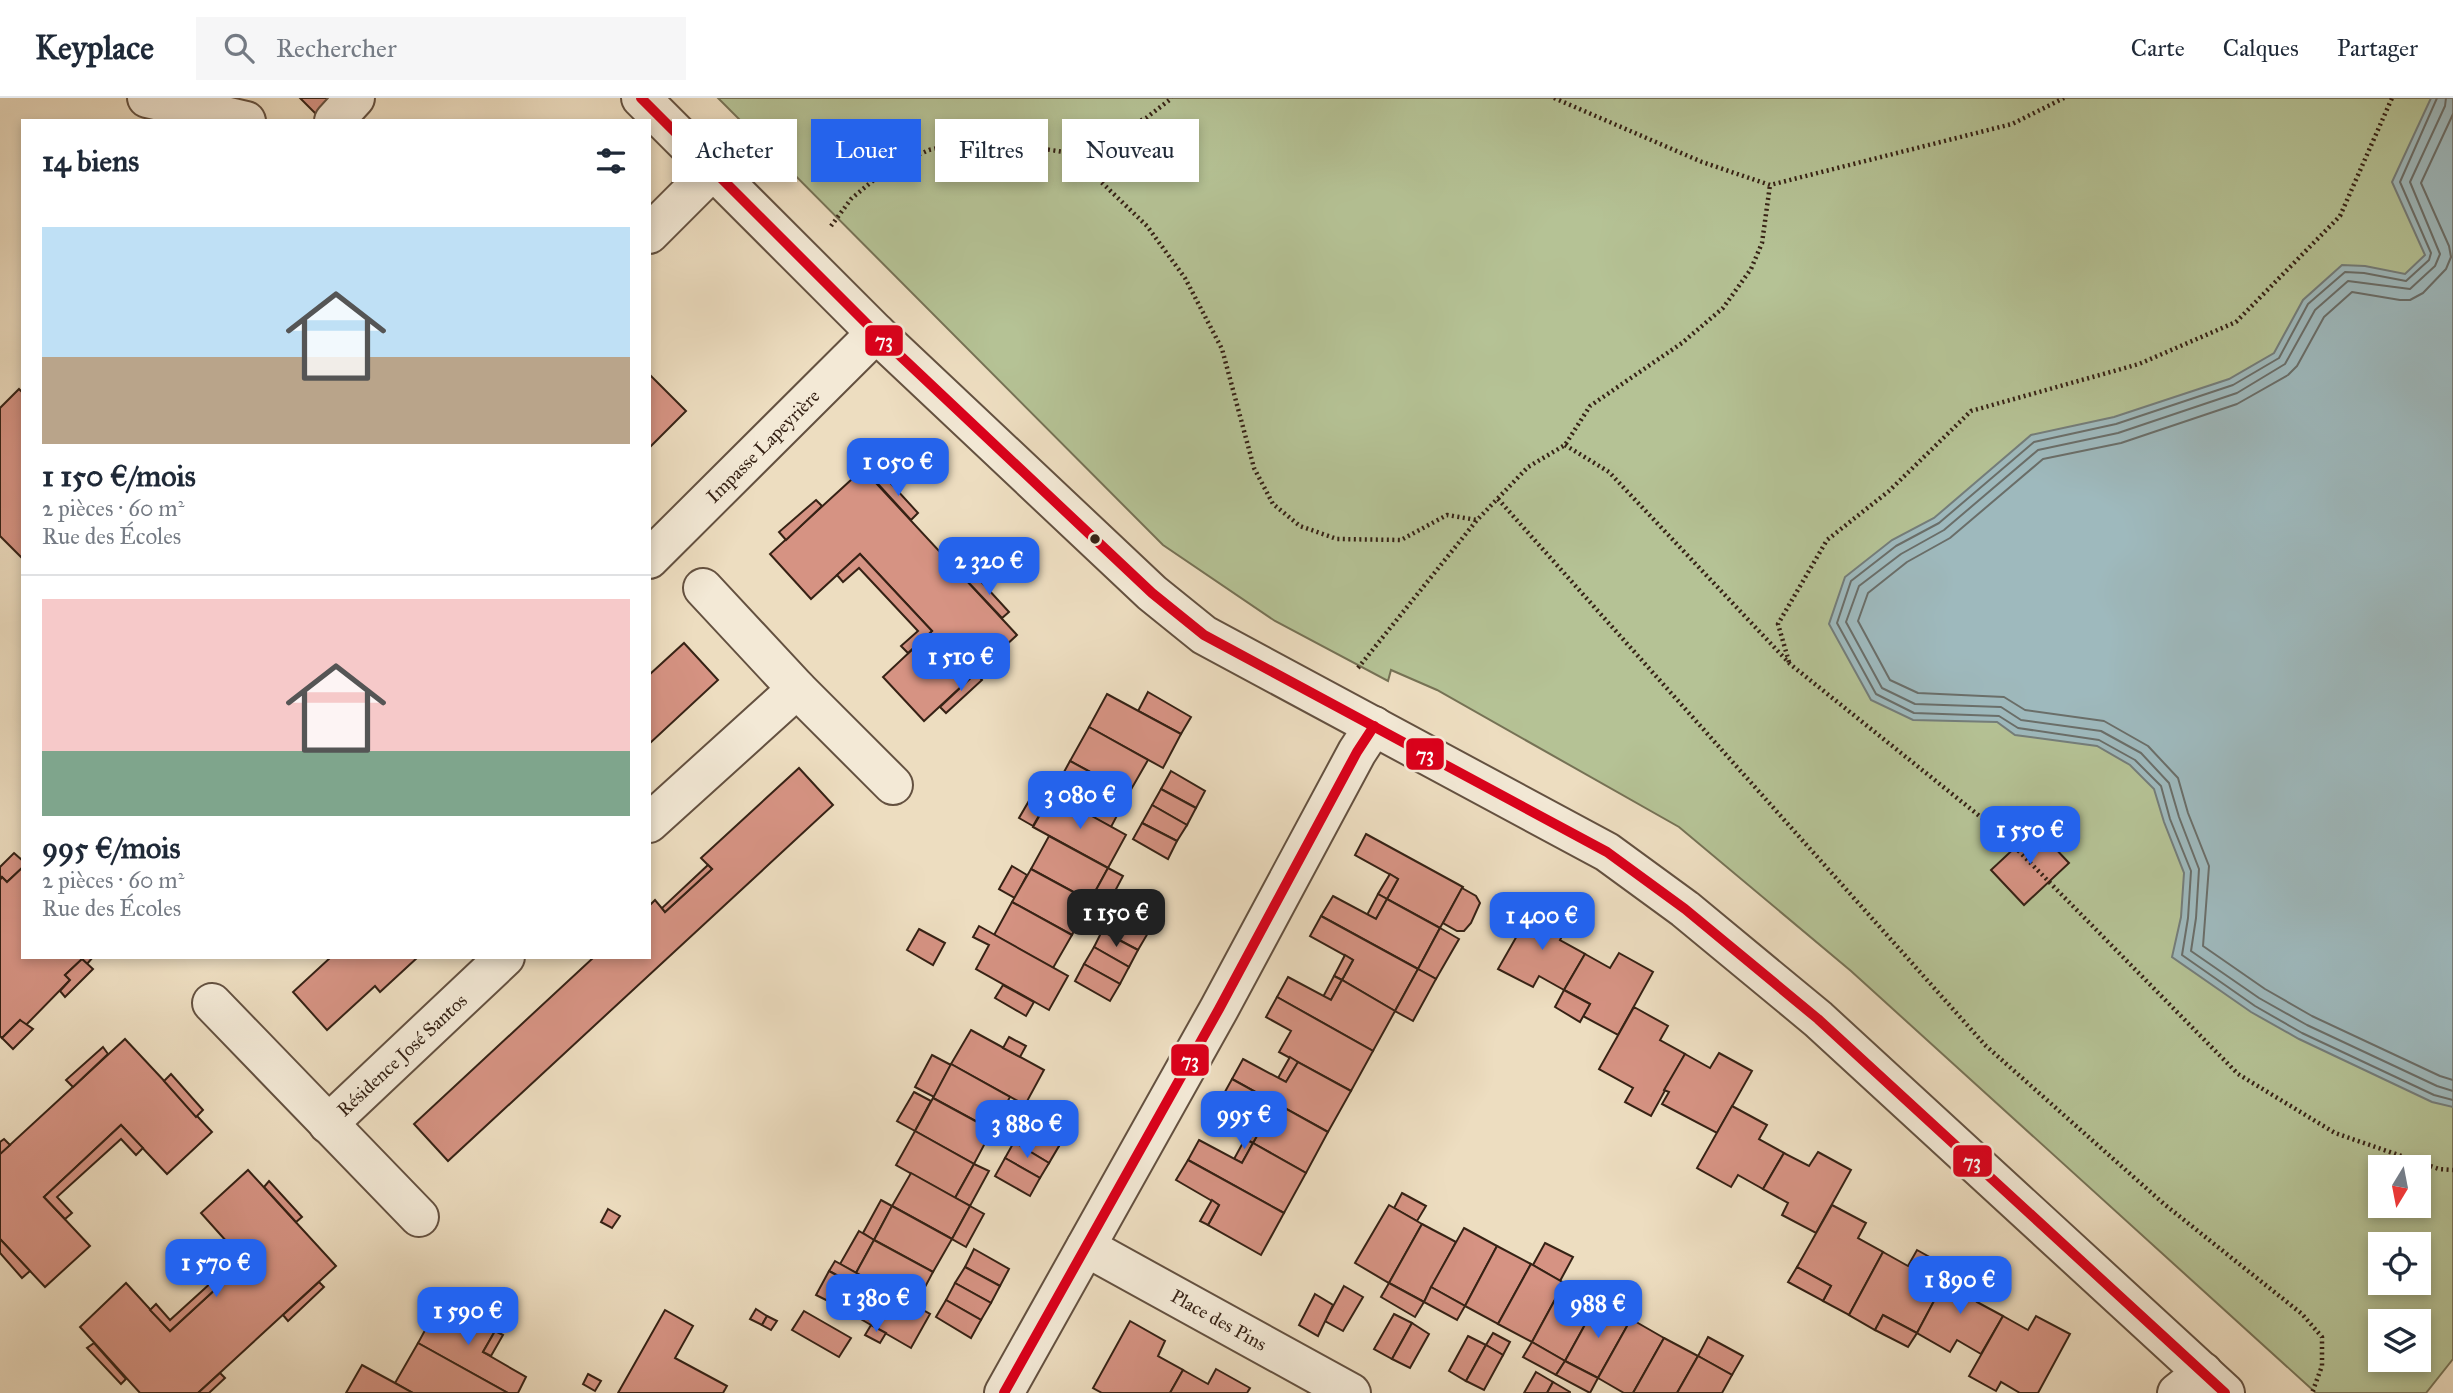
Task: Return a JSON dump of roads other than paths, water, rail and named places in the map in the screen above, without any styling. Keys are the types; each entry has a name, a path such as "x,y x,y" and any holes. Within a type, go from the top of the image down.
{"street":[{"path":"147,98 237,119"},
{"path":"336,119 355,98"},
{"path":"641,98 672,129"},
{"path":"651,232 701,182"},
{"path":"725,182 876,333 1152,593 1204,635 1607,852 1685,909 1818,1019 2202,1386"},
{"name":"Impasse Lapeyrière","path":"651,557 876,333"},
{"path":"704,588 797,690 893,785"},
{"path":"651,821 797,690"},
{"path":"1004,1393 1212,1021 1357,752 1374,726"},
{"name":"Résidence José Santos","path":"328,1124 504,959"},
{"name":"Résidence José Santos","path":"212,1003 419,1217"},
{"name":"Place des Pins","path":"1086,1247 1351,1393"}],"water":[{"path":"2431,98 2453,98 2453,1107 2432,1102 2299,1039 2251,1012 2172,957 2181,917 2184,873 2154,789 2130,765 2097,746 2015,735 1997,722 1913,720 1871,700 1829,624 1845,577 1892,540 1934,518 2031,435 2114,417 2229,379 2274,353 2303,300 2342,265 2365,266 2405,274 2425,255 2392,182"}]}
